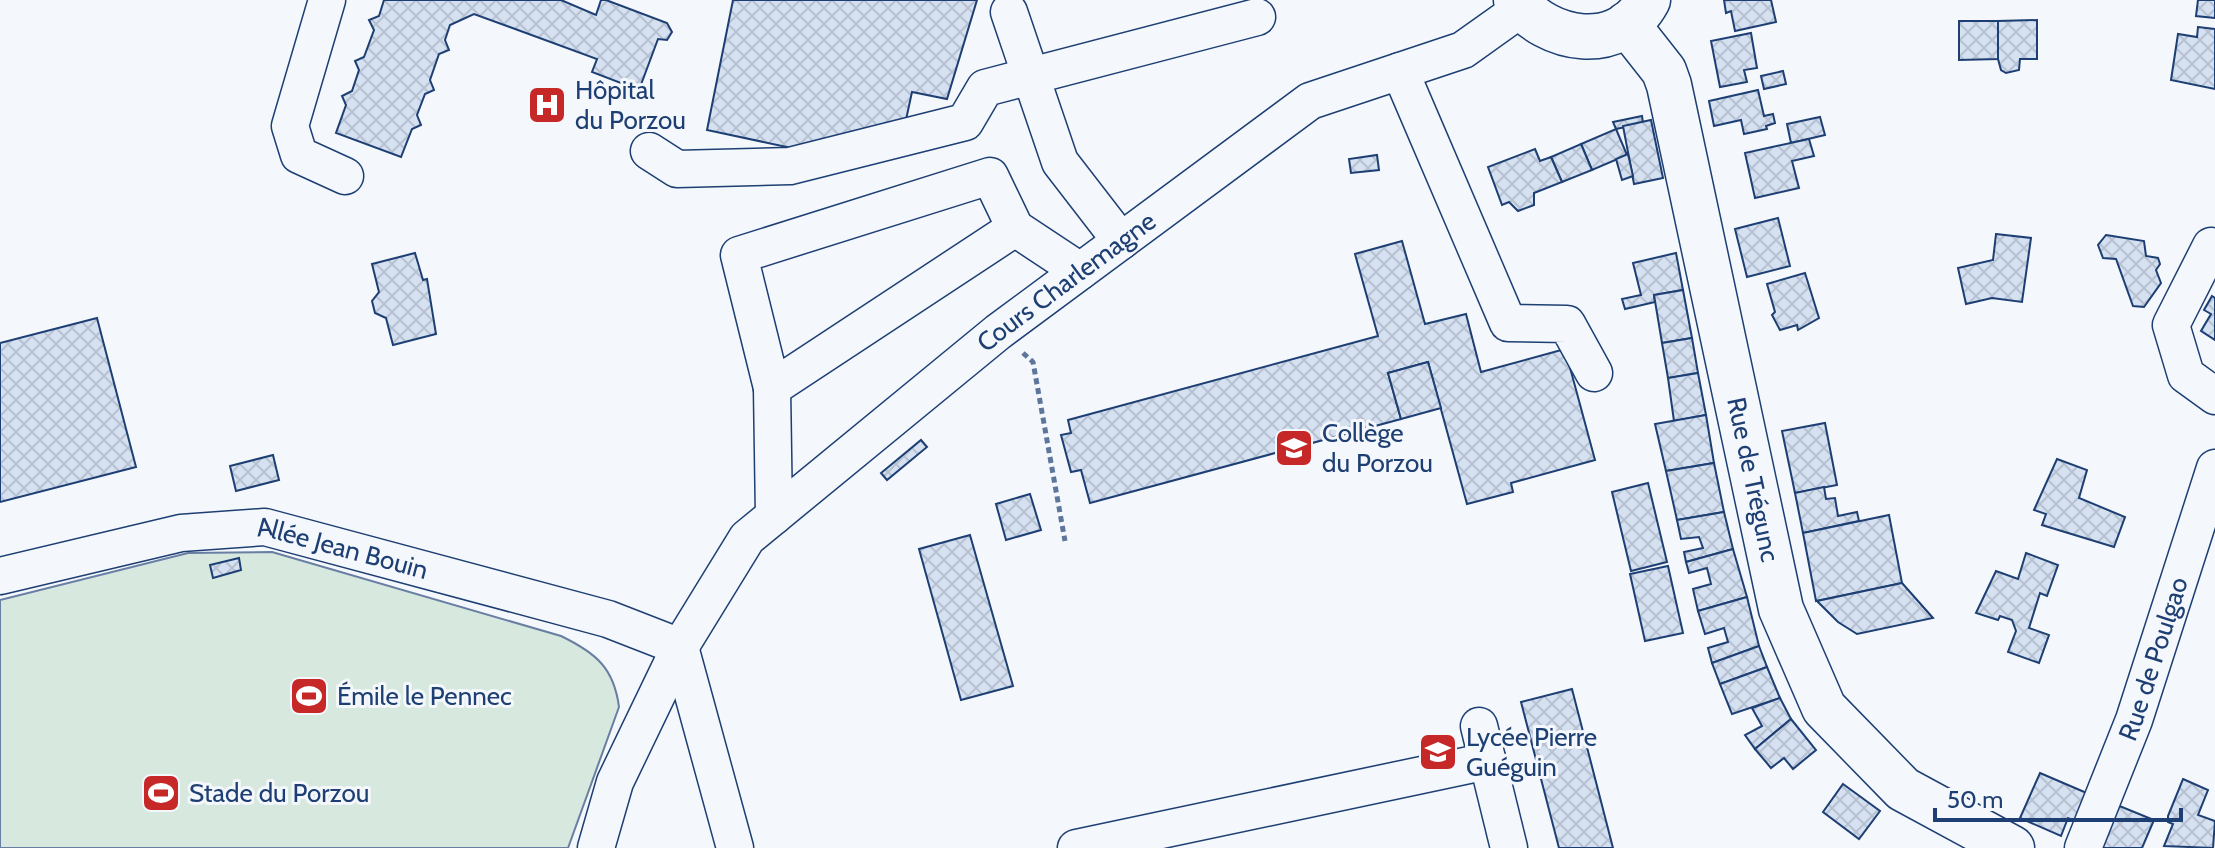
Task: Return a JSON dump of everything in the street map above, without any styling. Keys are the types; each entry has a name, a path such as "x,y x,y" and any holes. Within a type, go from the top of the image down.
{"main road":[{"name":"Rue de Trégunc","path":"1519,4 1550,31 1576,38 1603,35 1637,12 1669,85 1781,609 1824,708 1903,789 2007,847"}],"street":[{"path":"327,0 290,126 299,155 345,176"},
{"name":"Cours Charlemagne","path":"596,848 615,782 680,647 747,538 998,332 1310,101 1463,50 1519,4"},
{"path":"1009,12 1060,162 1121,241"},
{"path":"649,151 677,169 790,166 965,122 985,88 1030,73 1257,17"},
{"path":"1400,71 1508,323 1567,324 1594,373"},
{"path":"774,516 772,388 739,255 990,176 1015,228 1080,271"},
{"path":"772,388 1015,228"},
{"path":"2211,246 2171,325 2186,375 2215,396"},
{"name":"Rue de Poulgao","path":"2083,848 2134,720 2215,468"},
{"name":"Allée Jean Bouin","path":"0,576 181,533 265,527 608,619 680,647"},
{"path":"680,647 735,848"},
{"path":"1479,726 1509,848"},
{"path":"1076,848 1488,761"}],"path":[{"path":"998,332 1033,362 1065,541"}],"shaded area":[{"name":"Émile le Pennec","path":"272,552 561,636 601,663 613,682 619,707 568,848 0,848 0,600 188,553"}],"building":[{"path":"384,0 561,0 596,15 601,0 606,0 667,23 672,32 667,40 658,39 639,90 592,72 597,59 474,14 450,25 445,40 449,50 439,54 430,80 434,90 425,94 417,115 421,125 412,129 401,157 336,133 346,105 342,96 352,91 359,70 355,61 364,57 374,30 369,20 379,16"},
{"path":"733,0 977,0 947,99 912,92 904,129 815,153 707,130"},
{"path":"1724,0 1771,0 1776,22 1735,31 1731,11 1726,13"},
{"path":"2198,0 2215,0 2215,18 2196,16"},
{"path":"2037,20 2037,59 2020,59 2019,70 2006,73 2001,70 1998,21"},
{"path":"1959,21 1998,21 1998,59 1959,60"},
{"path":"2198,27 2215,29 2215,89 2171,80 2178,34 2197,37"},
{"path":"1751,33 1757,68 1744,70 1747,82 1720,87 1711,41"},
{"path":"1783,71 1786,84 1764,89 1761,76"},
{"path":"1758,90 1764,116 1773,114 1775,123 1766,126 1767,129 1744,134 1741,120 1714,126 1709,101"},
{"path":"1642,116 1643,123 1616,129 1613,122"},
{"path":"1820,117 1825,135 1791,143 1787,124"},
{"path":"1651,120 1663,178 1634,184 1623,126"},
{"path":"1616,129 1627,155 1592,170 1581,144"},
{"path":"1809,139 1814,156 1792,161 1799,188 1755,198 1745,153"},
{"path":"1581,144 1592,170 1562,182 1551,157"},
{"path":"1535,149 1540,161 1551,157 1562,182 1534,193 1534,205 1518,211 1509,202 1502,205 1488,167"},
{"path":"1628,154 1633,176 1622,180 1616,159"},
{"path":"1377,155 1379,170 1351,173 1349,159"},
{"path":"1778,218 1790,266 1747,277 1735,229"},
{"path":"1996,234 2031,238 2022,302 1992,298 1966,304 1958,268 1993,260"},
{"path":"2106,235 2144,241 2146,256 2158,258 2160,264 2156,270 2161,283 2144,307 2133,306 2116,259 2103,258 2098,245"},
{"path":"1402,241 1425,324 1466,314 1481,372 1565,349 1595,460 1511,483 1513,492 1467,504 1428,362 1388,373 1401,419 1090,503 1081,470 1071,472 1061,435 1071,433 1068,420 1378,336 1355,254"},
{"path":"415,253 423,280 427,279 436,334 393,345 386,318 375,313 372,301 379,292 372,264"},
{"path":"1676,253 1683,290 1654,295 1655,302 1625,309 1622,299 1641,295 1633,263"},
{"path":"1805,273 1819,318 1798,330 1797,325 1780,330 1772,315 1775,312 1767,284"},
{"path":"1683,290 1692,338 1662,343 1654,295"},
{"path":"2212,296 2215,298 2215,340 2201,331 2211,314 2204,310"},
{"path":"97,318 136,467 0,502 0,343"},
{"path":"1692,338 1698,373 1668,378 1662,343"},
{"path":"1428,362 1441,408 1401,419 1388,373"},
{"path":"1698,373 1706,415 1674,421 1668,378"},
{"path":"1706,415 1714,463 1666,471 1655,424"},
{"path":"1825,423 1837,485 1795,493 1782,431"},
{"path":"921,440 927,447 887,480 881,473"},
{"path":"273,455 279,480 236,491 230,466"},
{"path":"2057,459 2087,470 2079,498 2125,517 2114,547 2042,525 2046,514 2034,510"},
{"path":"1714,463 1724,512 1677,520 1666,471"},
{"path":"1648,483 1667,562 1631,571 1612,492"},
{"path":"1824,487 1826,499 1835,498 1838,516 1857,512 1859,521 1803,533 1795,493"},
{"path":"1030,494 1041,530 1006,540 996,504"},
{"path":"1724,512 1733,549 1686,562 1684,552 1703,548 1699,537 1681,539 1677,520"},
{"path":"1889,515 1902,583 1816,601 1803,533"},
{"path":"970,535 1013,686 961,700 919,549"},
{"path":"1733,549 1747,597 1698,611 1693,589 1711,584 1707,568 1689,573 1686,562"},
{"path":"2026,553 2058,565 2047,596 2040,593 2029,628 2049,635 2039,663 2008,652 2016,631 2012,620 2000,616 1998,620 1976,613 1996,571 2018,579"},
{"path":"239,558 241,570 213,578 210,565"},
{"path":"1668,566 1683,633 1645,641 1630,574"},
{"path":"1902,583 1933,618 1857,634 1838,622 1817,601"},
{"path":"1747,597 1759,646 1712,663 1708,648 1728,642 1724,628 1705,634 1698,611"},
{"path":"1759,646 1767,667 1720,684 1712,663"},
{"path":"1767,667 1780,698 1732,714 1720,684"},
{"path":"1572,689 1613,848 1559,848 1521,702"},
{"path":"1780,698 1791,719 1755,749 1745,735 1762,726 1752,708"},
{"path":"1791,719 1816,750 1793,769 1784,758 1771,768 1755,749"},
{"path":"2040,773 2096,797 2079,823 2068,818 2061,836 2020,818"},
{"path":"2183,779 2208,790 2198,815 2215,821 2213,848 2164,846 2173,824 2168,822 2168,816"},
{"path":"1843,784 1880,811 1859,839 1823,812"},
{"path":"2117,805 2154,820 2142,848 2100,848"}],"place":[{"name":"Hôpital du Porzou","path":"547,105"},
{"name":"Collège du Porzou","path":"1294,448"},
{"name":"Émile le Pennec","path":"309,696"},
{"name":"Lycée Pierre Guéguin","path":"1438,752"},
{"name":"Stade du Porzou","path":"161,793"}]}
